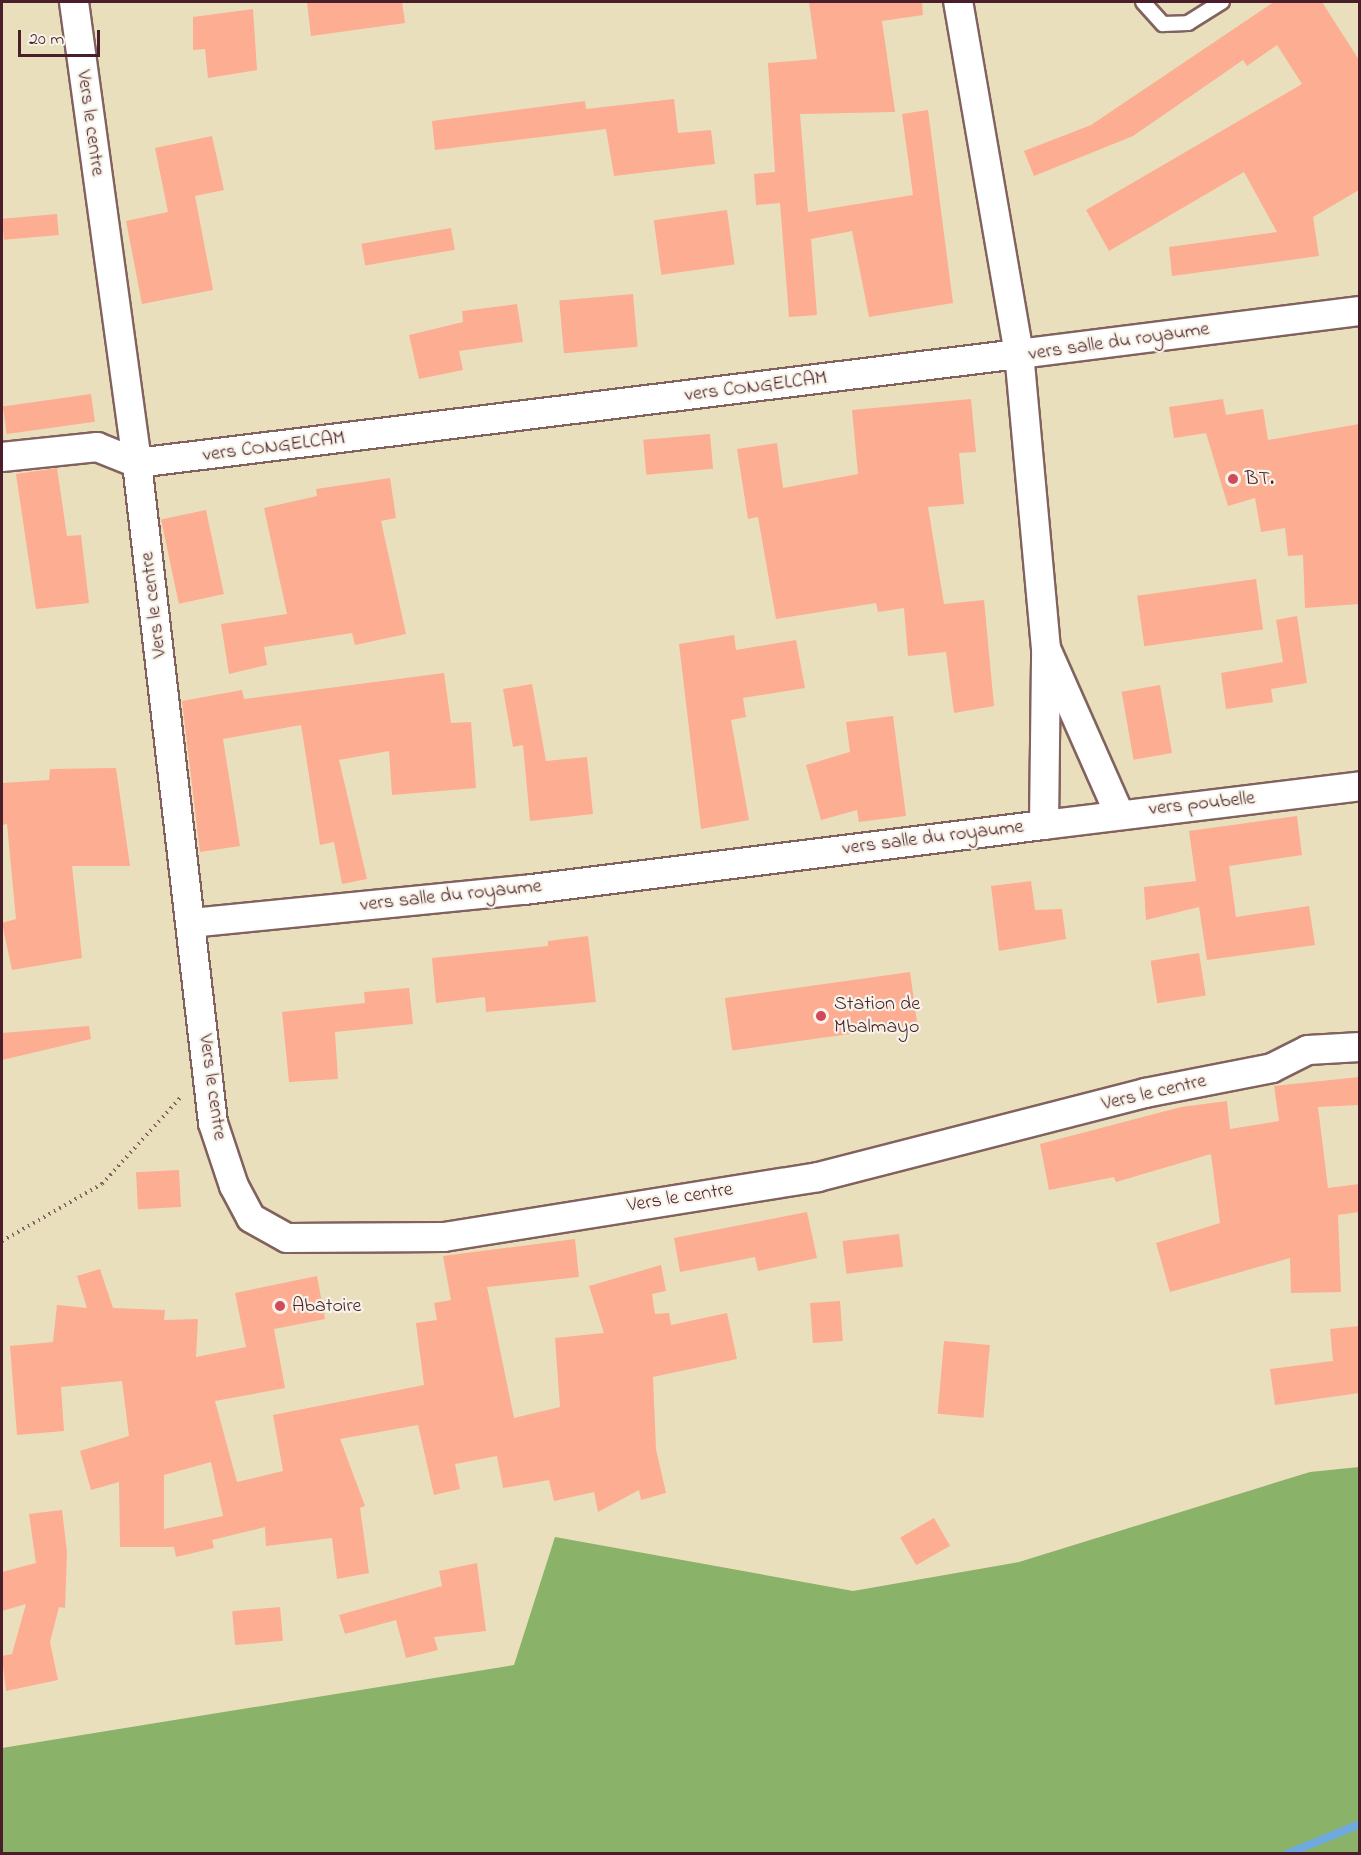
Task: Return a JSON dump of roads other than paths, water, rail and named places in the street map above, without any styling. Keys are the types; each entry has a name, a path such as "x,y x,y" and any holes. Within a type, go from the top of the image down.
{"street":[{"name":"Vers le centre","path":"74,2 137,463 213,1123 226,1167 251,1218 287,1238 444,1237 818,1177 1145,1094 1272,1068 1308,1050 1359,1047"},
{"path":"958,2 1019,354"},
{"name":"vers salle du royaume","path":"191,923 524,890 1044,825 1046,649 1019,354 1359,311"},
{"name":"vers CONGELCAM","path":"137,463 1019,354"},
{"path":"2,457 97,447 137,463"},
{"path":"1046,649 1119,813"},
{"name":"vers poubelle","path":"1044,825 1119,813 1359,786"}],"lane":[{"path":"1143,2 1163,24 1188,23 1222,2"}],"waterway":[{"path":"1287,1854 1360,1824"}],"place":[{"name":"BT.","path":"1233,479"},
{"name":"Station de Mbalmayo","path":"821,1016"},
{"name":"Abatoire","path":"280,1306"}]}
